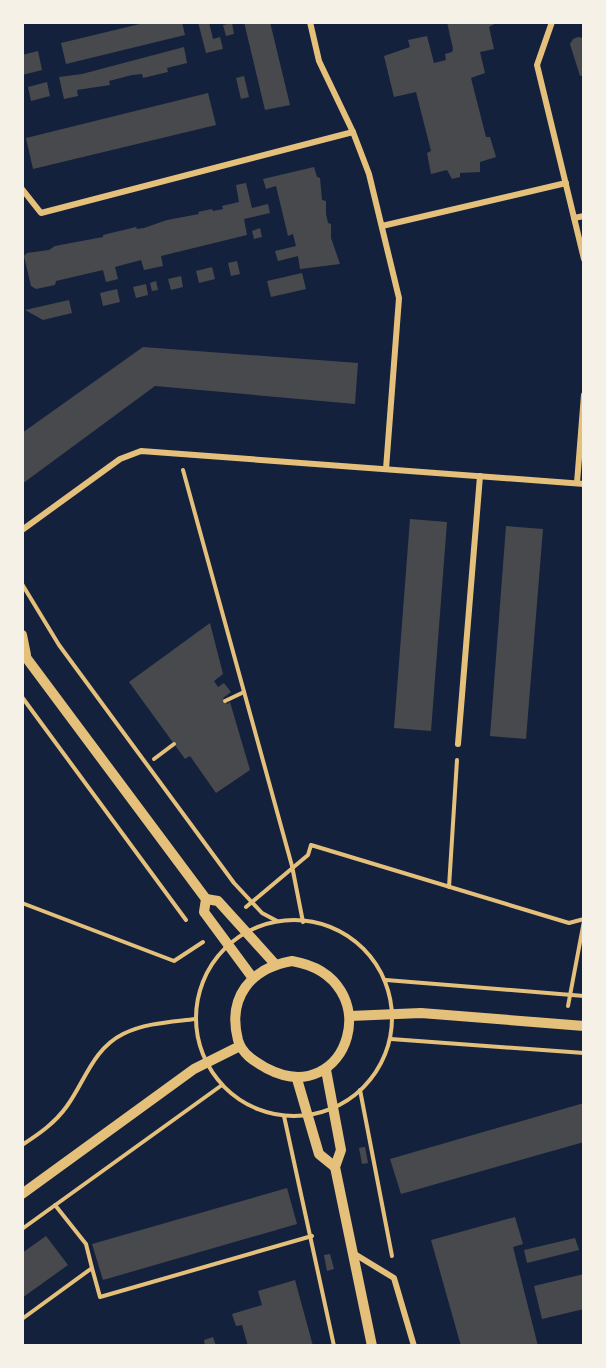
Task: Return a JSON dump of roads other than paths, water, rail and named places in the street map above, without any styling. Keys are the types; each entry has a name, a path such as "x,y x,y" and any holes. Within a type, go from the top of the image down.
{"street":[{"path":"310,22 319,61 353,132 369,174 399,298 386,469"},
{"path":"552,22 537,65 584,259"},
{"path":"22,189 41,213 353,132"},
{"path":"382,226 566,183"},
{"path":"574,218 584,216"},
{"path":"22,530 130,453 178,452 580,483 584,395"},
{"path":"459,744 480,476"},
{"path":"22,635 25,653 206,899 218,901 275,964"},
{"path":"206,899 204,912 252,977"},
{"path":"292,961 309,964 325,972 338,984 346,999 350,1016 348,1037 327,1070 297,1079 282,1076 255,1062 240,1046 236,1030 237,1012 242,994 252,977 275,964 292,961"},
{"path":"350,1016 391,1013 584,1026"},
{"path":"22,1194 207,1062 240,1046"},
{"path":"327,1070 341,1150 335,1167 372,1346"},
{"path":"297,1079 319,1154 335,1167"},
{"path":"353,1253 394,1278 414,1346"}]}
